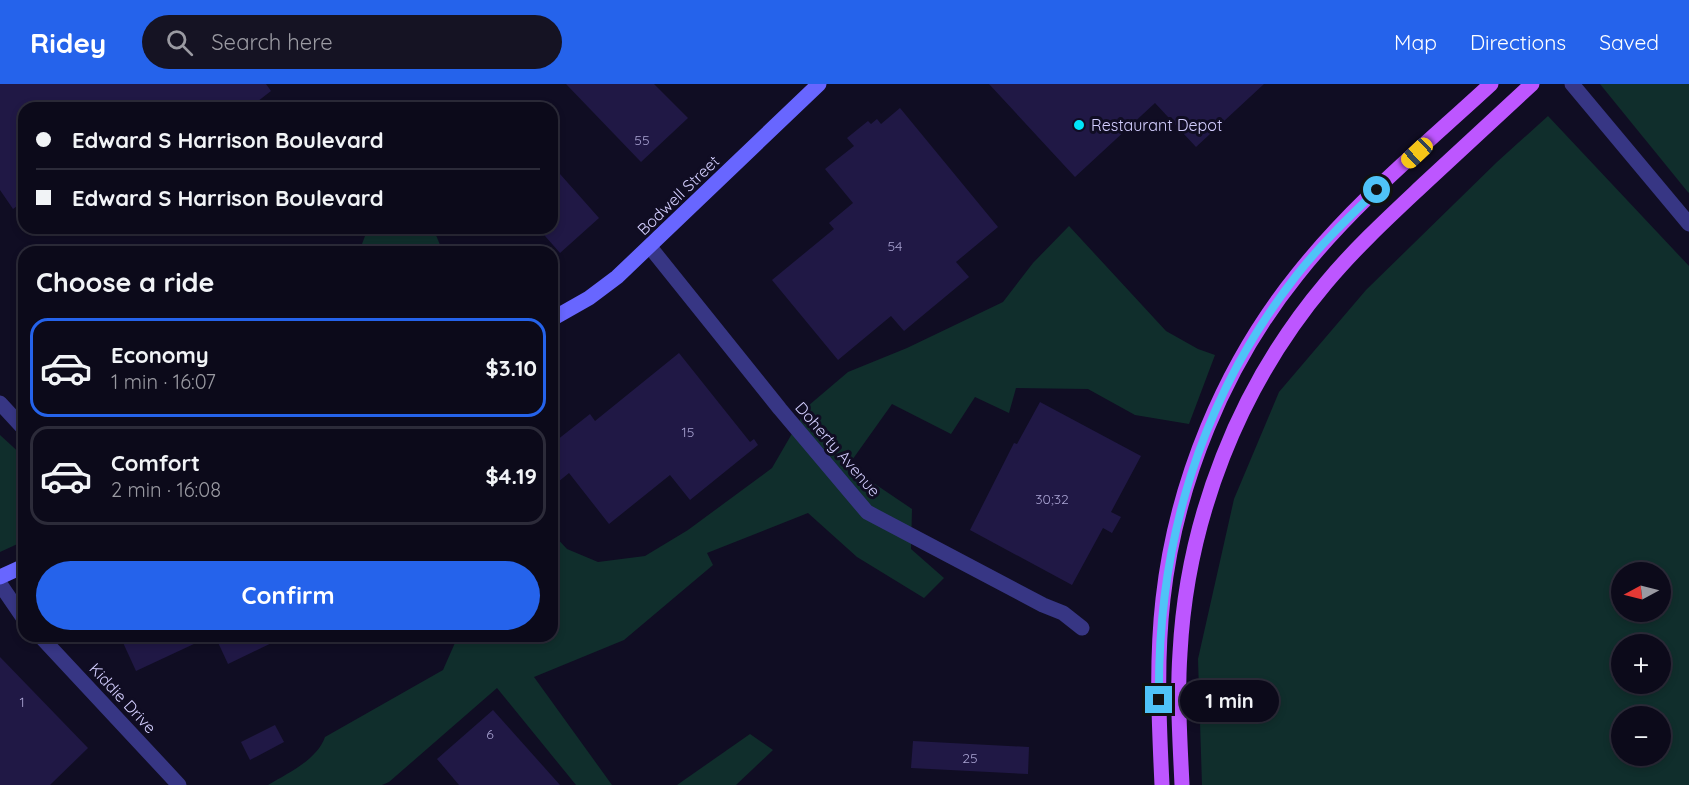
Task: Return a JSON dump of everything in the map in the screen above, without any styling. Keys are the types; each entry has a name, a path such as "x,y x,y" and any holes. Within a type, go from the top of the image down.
{"main road":[{"path":"1162,785 1158,675 1167,574 1171,548 1188,483 1218,405 1257,333 1296,275 1365,202 1491,84"},
{"path":"1182,785 1180,654 1188,578 1214,480 1243,411 1283,340 1325,283 1359,246 1532,84"}],"street":[{"name":"Bodwell Street","path":"558,316 603,288 650,248 819,84"},
{"path":"1572,84 1689,224"},
{"name":"Doherty Avenue","path":"650,248 780,409 867,512 1043,605 1063,613 1082,628"},
{"path":"0,403 18,422"},
{"path":"0,577 18,569"},
{"path":"0,584 18,610"},
{"name":"Kiddie Drive","path":"46,642 180,785"}],"green space":[{"path":"1600,84 1689,84 1689,193 1687,191"},
{"path":"1548,116 1689,266 1689,785 1202,785 1198,659 1234,499 1279,392 1366,290 1497,162"},
{"path":"1069,226 1166,331 1198,349 1215,355 1189,424 1135,415 1088,389 1016,388 1009,413 975,397 951,434 892,404 850,463 875,484 912,509 911,549 944,578 924,598 857,557 808,513 707,553 713,565 624,640 534,677 612,785 576,785 497,688 389,782 382,785 268,785 309,759 316,753 325,737 443,670 455,642 558,642 558,539 567,549 598,562 645,556 688,530 772,468 808,406 848,372 907,348 1003,302 1033,263"},
{"path":"366,234 436,234 440,246 361,246"},
{"path":"0,435 18,452 18,544 0,552"},
{"path":"750,734 773,750 736,785 677,785"}],"building":[{"path":"0,84 266,84 271,91 257,102 18,102 18,205 13,209 0,190"},
{"path":"566,84 654,84 688,118 641,162"},
{"name":"Restaurant Depot","path":"989,84 1264,84 1196,147 1155,103 1075,177"},
{"path":"900,108 998,227 956,262 969,277 904,331 891,316 838,360 772,280 834,229 829,223 853,203 825,169 854,146 847,138 868,121 871,124 877,119 881,124"},
{"path":"560,174 599,218 560,253 558,246 554,246 543,234 558,234 558,176"},
{"path":"679,353 750,442 754,439 758,445 690,500 670,475 609,524 569,473 558,482 558,439 590,414 595,421"},
{"path":"1040,402 1141,456 1111,512 1121,517 1112,533 1103,528 1072,585 970,530 1014,443 1017,444"},
{"path":"123,642 198,642 136,671"},
{"path":"218,642 274,642 228,664"},
{"path":"0,657 88,748 50,785 0,785"},
{"path":"493,710 560,785 459,785 437,759"},
{"path":"275,725 284,742 250,760 241,742"},
{"path":"913,741 1029,747 1028,774 911,768"}],"place":[{"name":"Restaurant Depot","path":"1079,125"}],"route":[{"path":"1159,700 1158,675 1163,598 1171,548 1190,475 1218,405 1267,316 1296,275 1377,190"}]}
